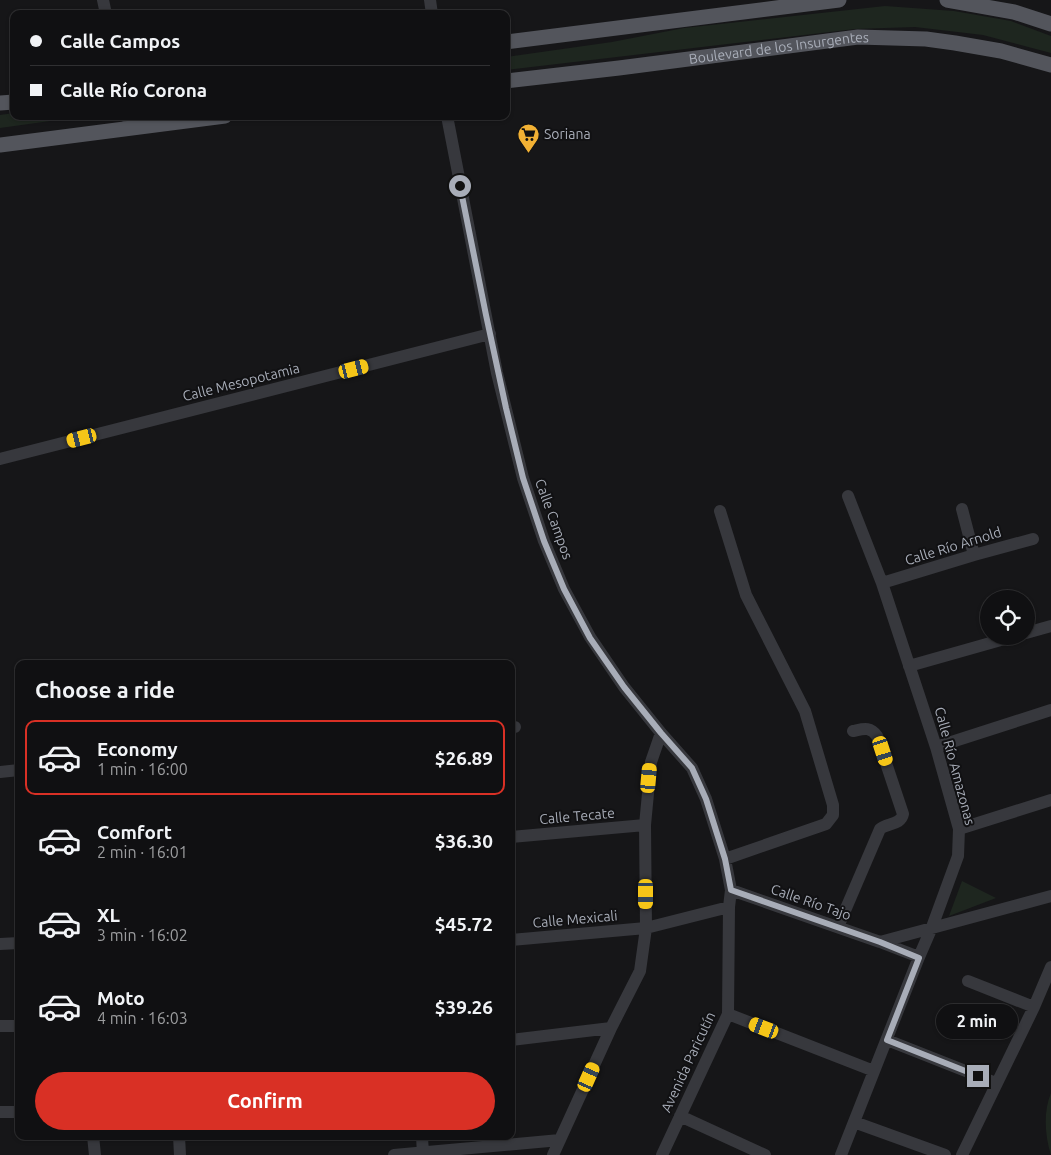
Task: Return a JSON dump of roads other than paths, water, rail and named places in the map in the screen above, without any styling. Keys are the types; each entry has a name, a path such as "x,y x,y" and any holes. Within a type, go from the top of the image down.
{"main road":[{"path":"510,41 838,0"},
{"path":"947,0 1014,12 1051,24"},
{"name":"Boulevard de los Insurgentes","path":"510,81 858,36 926,39 955,43 1001,51 1051,65"},
{"path":"0,145 128,122 160,120"}],"street":[{"name":"Calle Campos","path":"448,120 506,408 523,478 544,541 564,589 590,638 624,687 692,768 706,799 725,859 731,890"},
{"name":"Calle Mesopotamia","path":"0,459 490,334"},
{"name":"Calle Río Amazonas","path":"842,1155 958,856 959,829 936,747 882,584 848,496"},
{"path":"962,509 974,555"},
{"path":"720,511 746,595 805,711 833,805 833,815 826,824 725,859"},
{"name":"Calle Río Arnold","path":"882,584 1032,539"},
{"path":"1035,630 1051,626"},
{"path":"909,666 983,645"},
{"path":"936,747 1051,710"},
{"path":"838,927 880,829 900,821 903,814 878,736 874,731 868,729 853,731"},
{"path":"553,1155 611,1028 640,971 646,928 645,825 651,762 661,733"},
{"path":"0,772 15,770"},
{"path":"959,829 1051,800"},
{"name":"Calle Tecate","path":"515,837 645,825"},
{"name":"Calle Río Tajo","path":"731,890 880,942 919,958"},
{"name":"Avenida Paricutín","path":"662,1155 728,1014 729,907 731,890"},
{"path":"880,942 1051,896"},
{"name":"Calle Mexicali","path":"515,940 646,928 729,907"},
{"path":"0,944 15,943"},
{"path":"962,1155 1034,1008 1051,967"},
{"path":"968,980 1034,1008"},
{"path":"728,1014 874,1071"},
{"path":"0,1026 15,1026"},
{"path":"515,1040 611,1028"},
{"path":"887,1040 996,1083"},
{"path":"0,1112 15,1112"},
{"path":"680,1116 765,1155"},
{"path":"854,1122 945,1155"},
{"path":"93,1140 95,1155"},
{"path":"179,1140 180,1155"},
{"path":"422,1140 423,1154"},
{"path":"394,1155 423,1154 560,1140"}],"place":[{"name":"Soriana","path":"528,153"}]}
